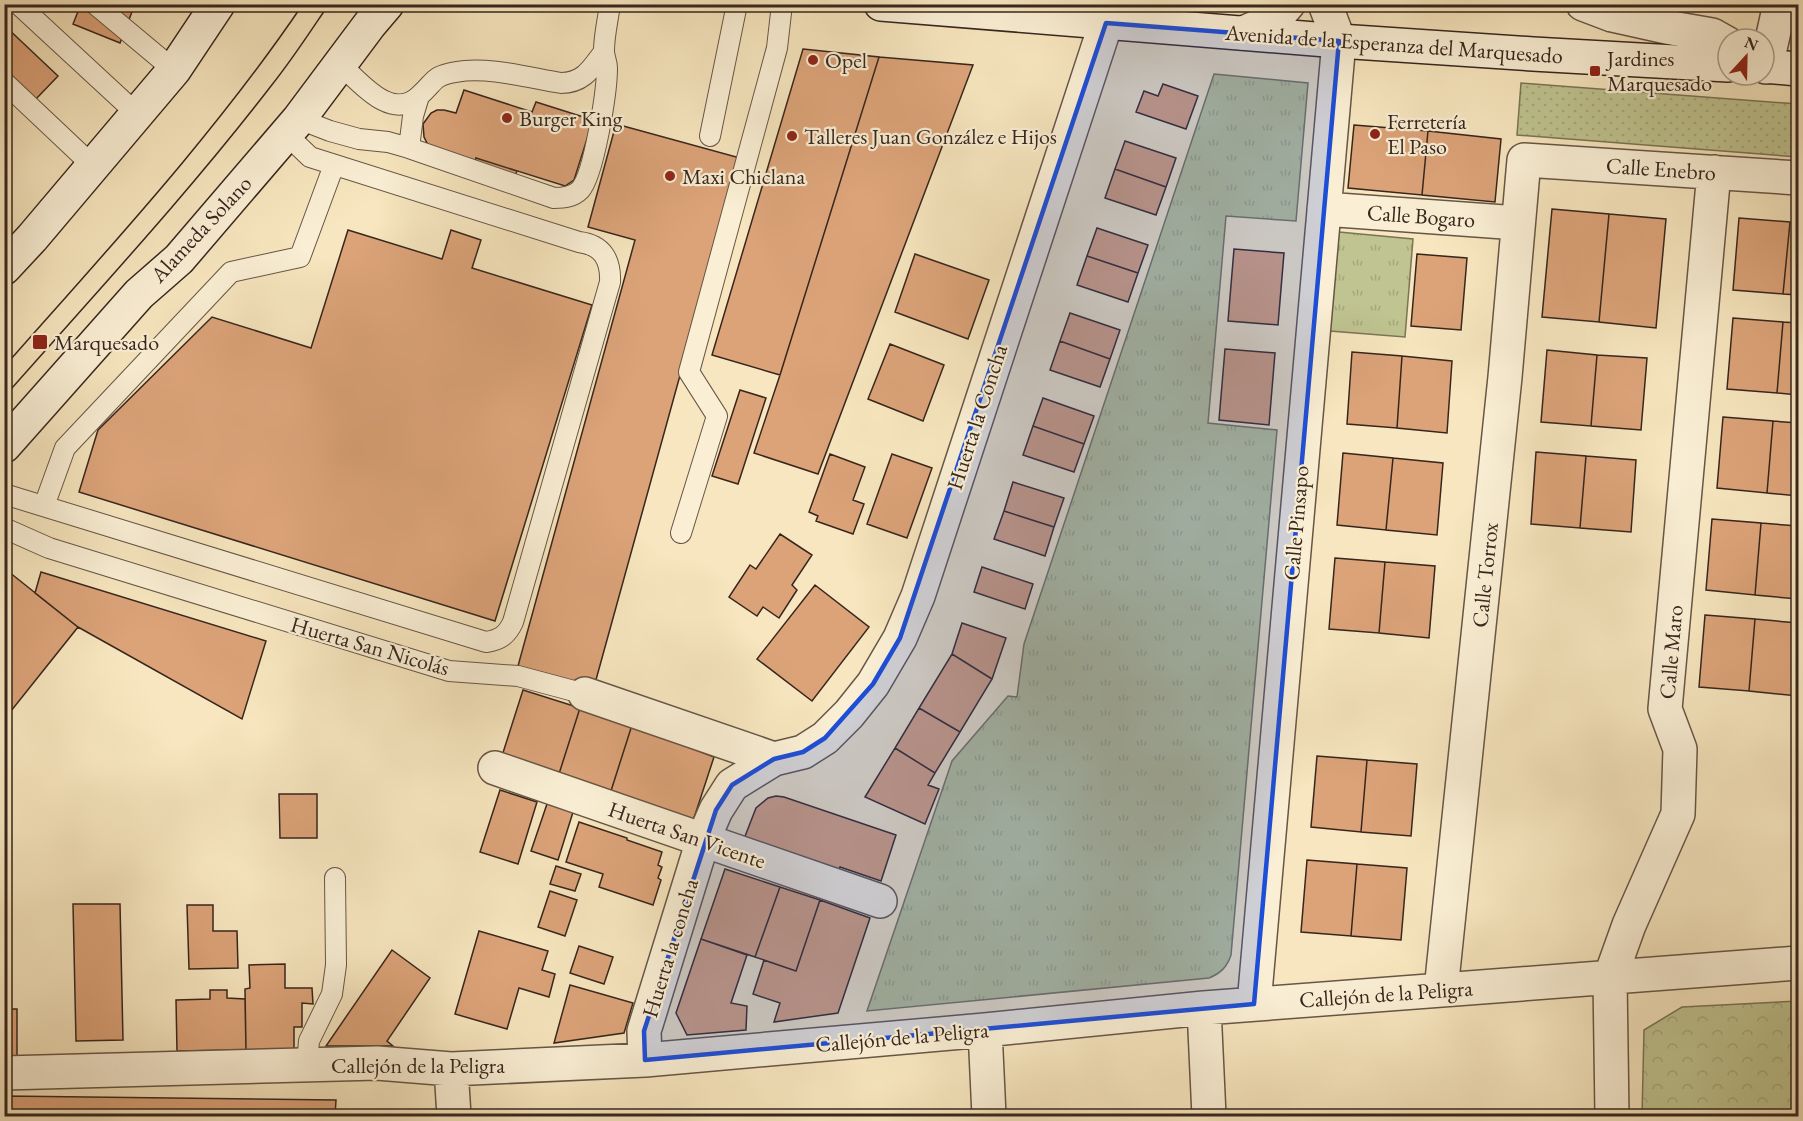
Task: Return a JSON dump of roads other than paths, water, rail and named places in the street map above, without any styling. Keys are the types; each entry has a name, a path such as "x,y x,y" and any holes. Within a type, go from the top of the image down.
{"street":[{"path":"4,268 174,70 218,4"},
{"name":"Alameda Solano","path":"4,446 139,294 179,259 292,126 387,4"},
{"name":"Avenida de la Esperanza del Marquesado","path":"881,4 1339,41 1716,63"},
{"path":"1243,33 1265,24 1284,10 1288,4"},
{"path":"1325,4 1339,41"},
{"path":"1583,4 1612,15 1716,37"},
{"path":"1774,27 1780,4"},
{"name":"Huerta la Concha","path":"774,759 803,752 825,738 849,714 873,684 900,638 918,596 1106,23"},
{"name":"Calle Pinsapo","path":"1254,1004 1339,41"},
{"path":"1776,67 1798,69"},
{"name":"Calle Enebro","path":"1524,160 1798,178"},
{"name":"Calle Torrox","path":"1441,990 1505,377 1524,160"},
{"name":"Calle Maro","path":"1612,1116 1610,978 1629,925 1678,814 1680,749 1665,709 1714,172"},
{"name":"Calle Bogaro","path":"1324,209 1518,224"},
{"name":"Huerta San Nicolás","path":"585,694 774,759"},
{"name":"Huerta la concha","path":"645,1060 644,1031 703,840 716,810 732,785 774,759"},
{"name":"Huerta San Vicente","path":"495,768 880,901"},
{"name":"Callejón de la Peligra","path":"4,1073 377,1063 451,1069 645,1060 1204,1008 1610,978 1796,957"},
{"path":"1204,1008 1209,1116"},
{"path":"985,1030 989,1116"},
{"path":"451,1069 454,1116"}],"lane":[{"path":"18,4 137,114"},
{"path":"95,4 174,70"},
{"path":"292,126 387,142 555,198 571,196 578,192 587,178 601,120 608,66 603,53 610,4"},
{"path":"710,136 737,4"},
{"path":"681,533 717,416 689,372 777,48 782,4"},
{"path":"340,64 381,100 401,105 419,96 436,77 457,72 479,70 570,83 585,76 603,53"},
{"path":"4,82 93,166"},
{"path":"409,148 413,116 419,96"},
{"path":"4,494 486,642 503,637 509,631 610,282 609,263 604,254 588,243 310,158 292,126"},
{"path":"44,506 65,448 231,272 300,257 334,165"},
{"name":"Huerta San Nicolás","path":"4,528 59,551 449,671 518,676 585,694"},
{"path":"307,1064 309,1041 332,994 336,965 334,878"}],"tram line":[{"path":"4,367 160,190 234,99 303,4"},
{"path":"4,397 207,166 279,76 329,4"}],"place":[{"name":"Opel","path":"813,60"},
{"name":"Jardines Marquesado","path":"1595,71"},
{"name":"Burger King","path":"507,118"},
{"name":"Ferretería El Paso","path":"1375,134"},
{"name":"Talleres Juan González e Hijos","path":"792,136"},
{"name":"Maxi Chiclana","path":"670,176"},
{"name":"Marquesado","path":"40,342"}]}
